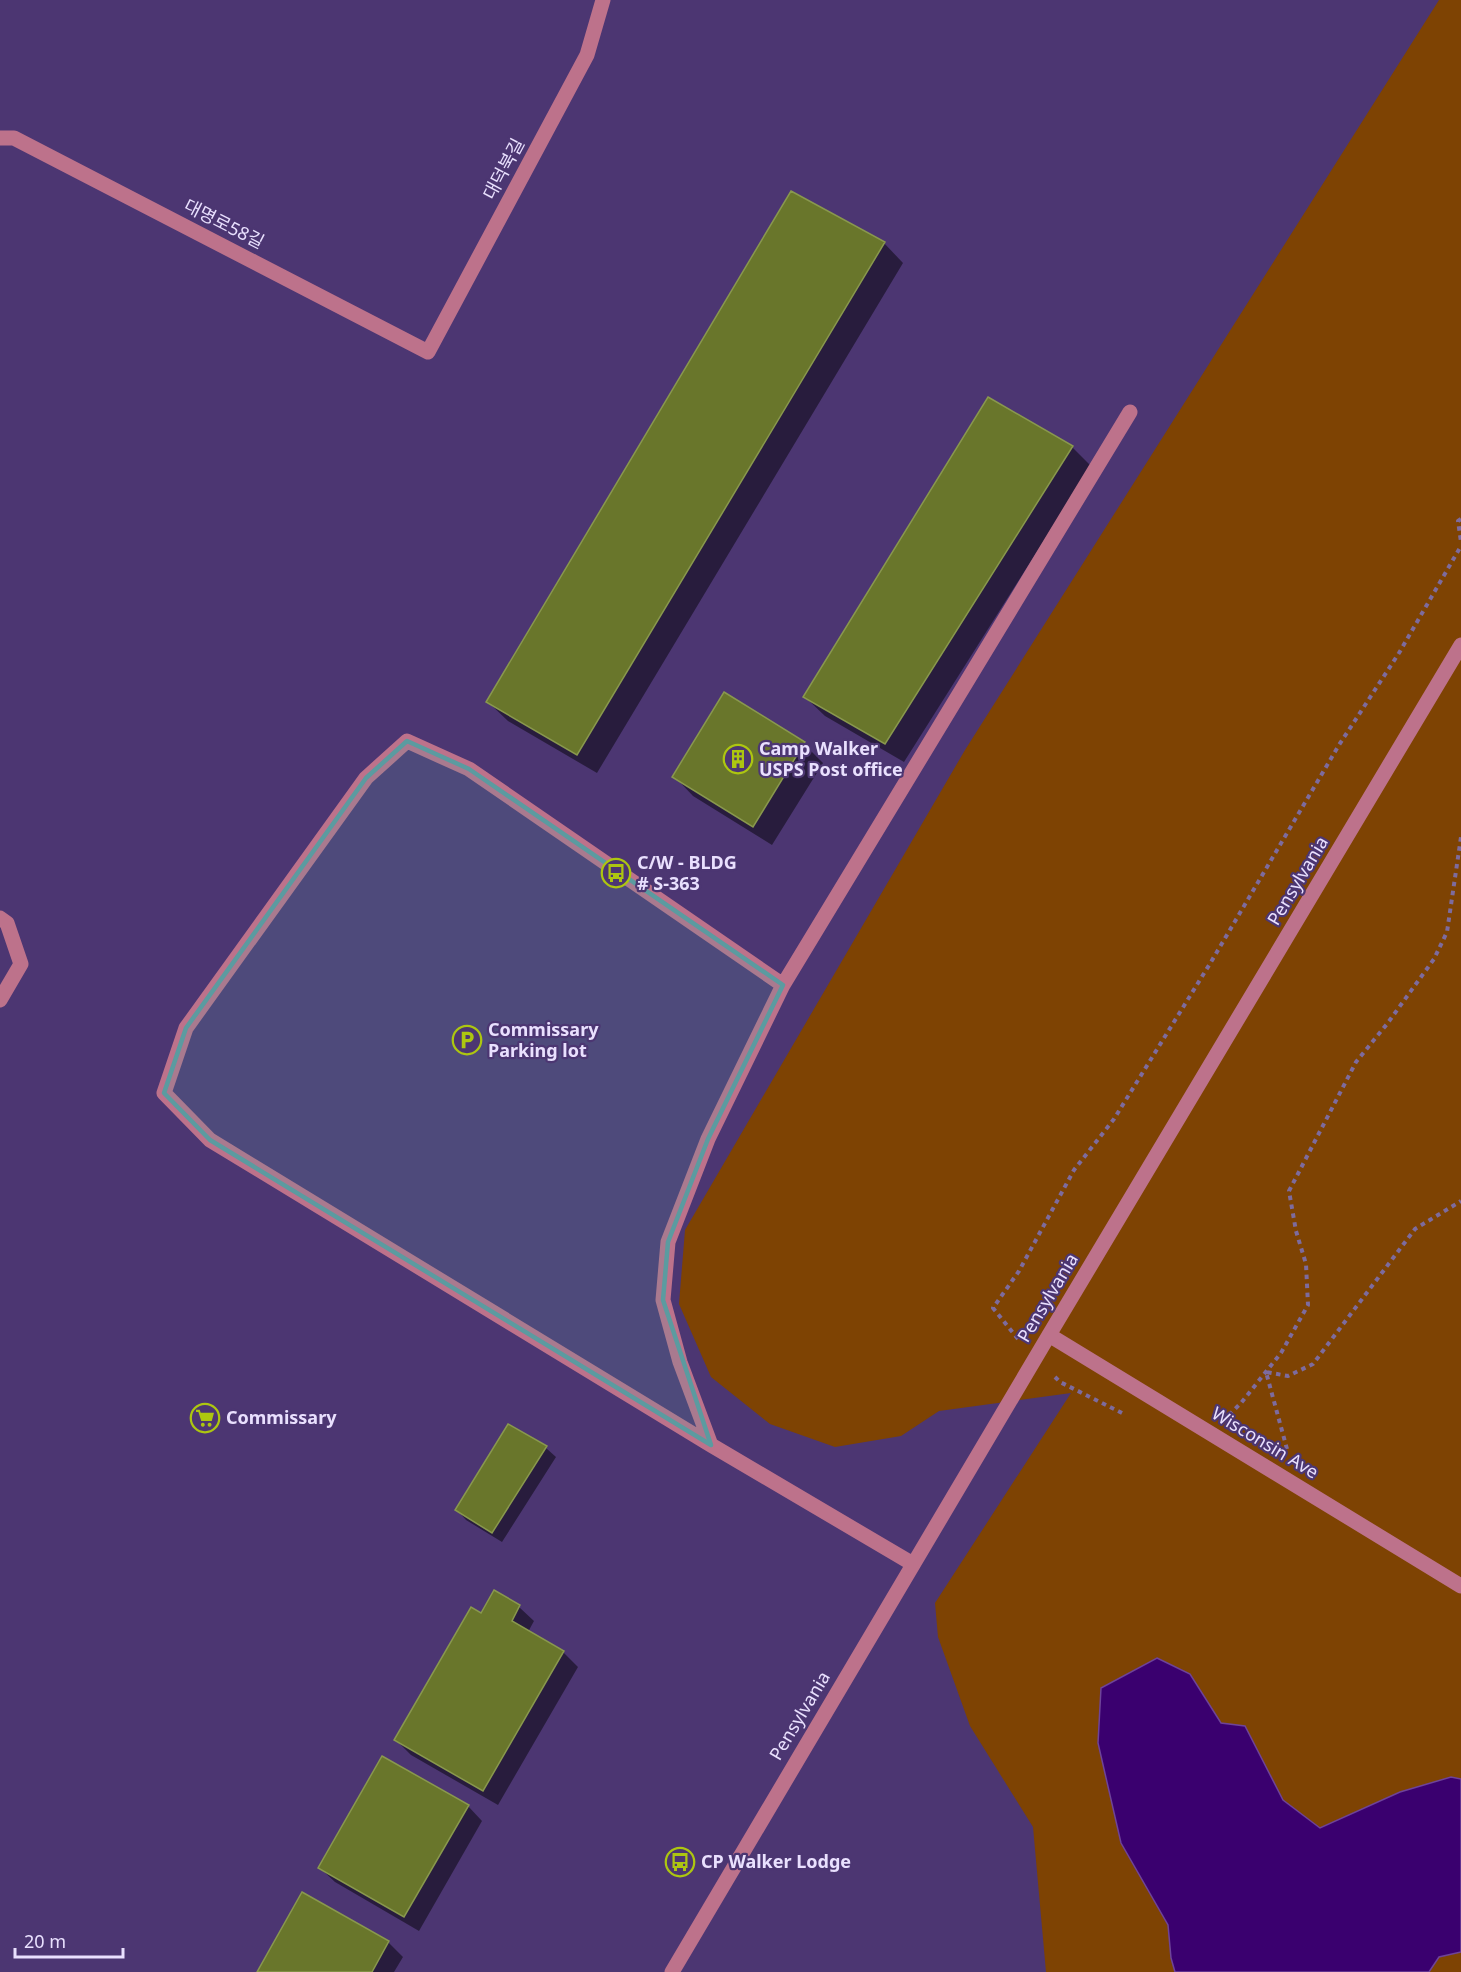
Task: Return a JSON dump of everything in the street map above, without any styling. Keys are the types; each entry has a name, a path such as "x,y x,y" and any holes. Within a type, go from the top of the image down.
{"street":[{"name":"대덕북길","path":"428,352 587,55 603,0"},
{"name":"대명로58길","path":"0,138 14,138 428,352"},
{"path":"711,1445 680,1362 663,1300 668,1242 708,1139 783,985 1130,412"},
{"name":"Pensylvania","path":"672,1972 1461,645"},
{"path":"783,985 469,769 407,741 366,778 186,1028 164,1093 210,1140 711,1445 913,1564"},
{"path":"0,918 7,922 21,964 0,1000"},
{"name":"Wisconsin Ave","path":"1049,1335 1461,1586"}],"path":[{"path":"1124,1414 1060,1382 1014,1335 993,1308 1019,1271 1074,1170 1114,1119 1205,972 1339,745 1399,653 1461,544 1458,520 1461,519"},
{"path":"1210,1432 1241,1403 1281,1353 1308,1305 1306,1264 1296,1232 1289,1191 1356,1062 1434,959 1447,932 1461,837"},
{"path":"1266,1372 1288,1376 1313,1364 1415,1229 1461,1201"},
{"path":"1266,1372 1287,1451"}],"highlighted area":[{"path":"407,741 469,769 783,985 708,1139 668,1242 663,1300 711,1445 210,1140 164,1093 186,1028 366,778"}],"shaded area":[{"path":"1439,0 1461,0 1461,1972 1046,1972 1033,1827 970,1726 938,1637 935,1603 1071,1393 939,1411 901,1436 835,1447 770,1424 711,1377 679,1304 685,1230 965,750"},
{"path":"1157,1658 1190,1674 1221,1723 1245,1726 1283,1800 1320,1828 1400,1792 1451,1777 1461,1779 1461,1952 1439,1957 1429,1972 1175,1972 1171,1958 1168,1925 1121,1843 1098,1743 1101,1688"}],"building":[{"path":"791,191 885,242 577,755 486,702"},
{"path":"988,397 1073,446 885,744 803,697"},
{"name":"Camp Walker USPS Post office","path":"724,692 805,742 753,827 672,777"},
{"path":"508,1424 547,1446 492,1533 455,1510"},
{"path":"494,1590 520,1605 512,1621 564,1651 483,1791 394,1740 471,1607 481,1613"},
{"path":"382,1756 469,1805 404,1917 318,1868"},
{"path":"302,1892 389,1941 372,1972 257,1972"}],"place":[{"name":"Camp Walker USPS Post office","path":"738,759"},
{"name":"C/W - BLDG # S-363","path":"616,873"},
{"name":"Commissary Parking lot","path":"467,1040"},
{"name":"Commissary","path":"205,1418"},
{"name":"CP Walker Lodge","path":"680,1862"}]}
